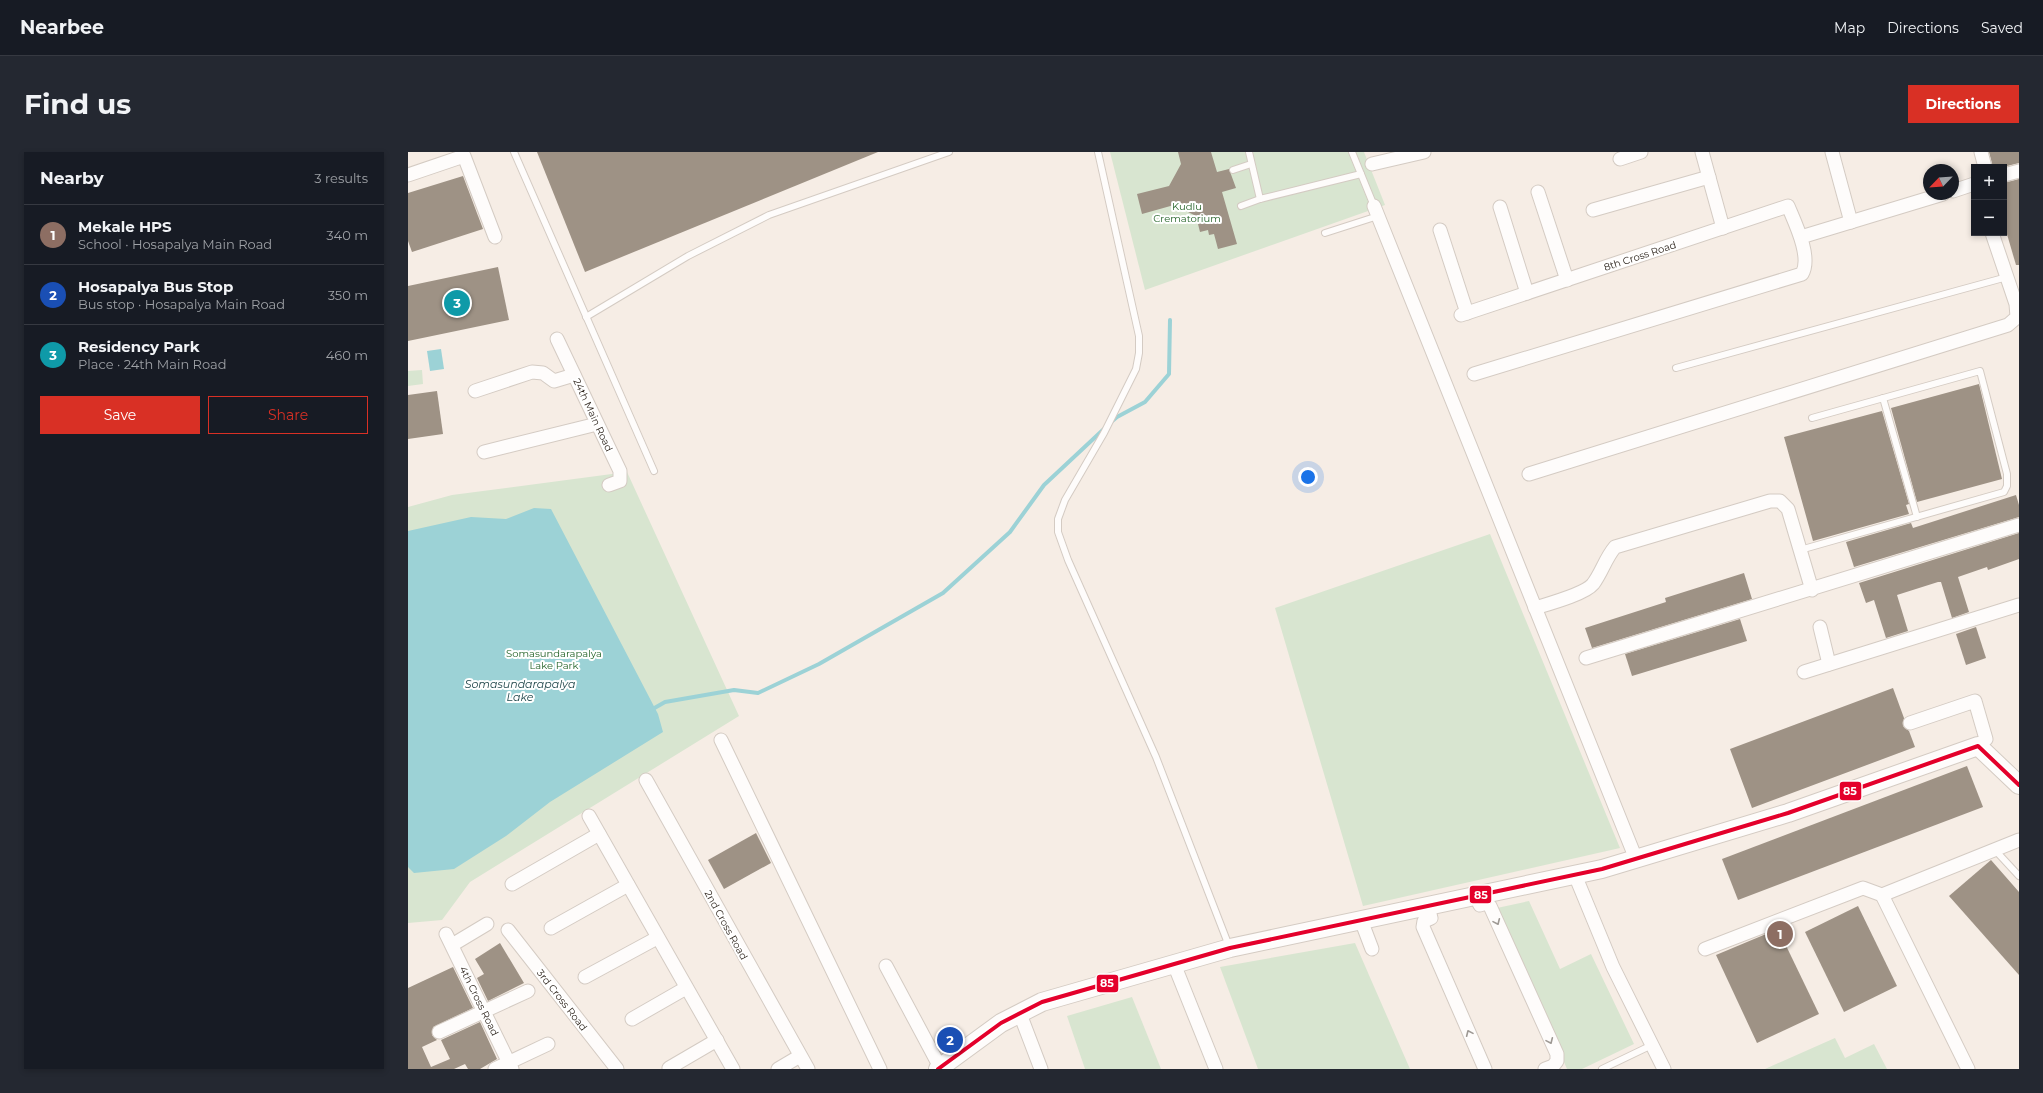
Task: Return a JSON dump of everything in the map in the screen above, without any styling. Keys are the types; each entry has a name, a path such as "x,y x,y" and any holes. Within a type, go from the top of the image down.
{"street":[{"path":"1372,164 1424,152"},
{"path":"1620,159 1640,152"},
{"path":"1702,152 1723,228"},
{"path":"1833,152 1851,222"},
{"path":"1981,152 1984,164"},
{"path":"408,175 464,156 495,237"},
{"path":"2007,174 2019,171"},
{"path":"1593,210 1709,177"},
{"path":"1959,189 1971,185"},
{"path":"1538,192 1567,280"},
{"path":"1474,374 1802,274 1806,267 1801,237 1923,200"},
{"name":"8th Cross Road","path":"1440,230 1464,314 1788,206 1801,237"},
{"path":"1500,207 1527,293"},
{"path":"1376,211 1636,859"},
{"path":"1530,474 2008,325 2017,317 2016,304 1993,236"},
{"name":"24th Main Road","path":"557,338 620,471 620,481 609,485"},
{"path":"475,391 532,372 543,373 554,381 574,375"},
{"path":"484,452 597,424"},
{"path":"1535,608 1591,586 1600,573 1606,558 1615,547 1770,501 1780,502 1788,509 1812,590"},
{"path":"1586,658 1812,590 2019,525"},
{"path":"1804,672 2019,605"},
{"path":"1820,627 1829,664"},
{"path":"886,966 940,1068 1001,1023 1042,1002 1230,948 1575,875 1636,859 1788,813 1978,746 1986,738 1975,701 1910,723"},
{"path":"721,740 880,1069"},
{"path":"1978,746 2019,785"},
{"name":"2nd Cross Road","path":"646,780 808,1069"},
{"path":"589,816 657,938 733,1069"},
{"path":"512,884 599,834"},
{"path":"1882,896 2019,840"},
{"path":"1575,875 1613,967 1664,1069"},
{"path":"551,928 628,884"},
{"path":"1705,949 1863,888 1882,896 1968,1069"},
{"path":"1475,896 1480,905 1486,903 1490,906 1556,1054 1557,1061 1553,1066 1545,1069"},
{"path":"1428,906 1431,918 1424,921 1422,927 1485,1069"},
{"path":"1361,920 1372,949"},
{"name":"4th Cross Road","path":"487,924 449,939 510,1066"},
{"name":"3rd Cross Road","path":"508,930 617,1069"},
{"path":"585,977 657,938"},
{"path":"1174,964 1216,1069"},
{"path":"632,1019 686,988"},
{"path":"439,1032 528,991"},
{"path":"1020,1014 1041,1069"},
{"path":"669,1068 717,1040"},
{"path":"495,1069 510,1066 548,1044"},
{"path":"778,1069 800,1056"}],"lane":[{"path":"514,152 654,471"},
{"path":"586,317 688,256 770,215 949,152"},
{"path":"1098,152 1139,336 1139,353 1136,369 1104,433 1065,500 1058,520 1058,532 1068,560 1156,757 1230,948"},
{"path":"1249,152 1260,199"},
{"path":"1325,233 1376,211 1352,152"},
{"path":"1233,170 1251,164"},
{"path":"1241,206 1260,199 1361,174"},
{"path":"1676,368 2007,277"},
{"path":"1800,550 2004,492 2007,486 2008,474 1980,371 1812,418"},
{"path":"1883,398 1917,517"},
{"path":"1995,850 2019,876"},
{"path":"1602,1069 1652,1045"}],"green space":[{"name":"Kudlu Crematorium","path":"1110,152 1364,152 1385,205 1145,290"},
{"path":"422,370 423,384 408,386 408,371"},
{"name":"Somasundarapalya Lake","path":"627,472 739,716 470,882 442,920 408,923 408,507 452,495"},
{"path":"1490,534 1620,848 1363,906 1275,608"},
{"path":"1529,901 1560,969 1591,954 1634,1044 1582,1069 1567,1069 1497,908"},
{"path":"1355,943 1410,1069 1258,1069 1220,967"},
{"path":"1132,997 1161,1069 1085,1069 1067,1016"},
{"path":"1835,1038 1845,1058 1874,1044 1887,1069 1765,1069"}],"water":[{"path":"441,349 444,369 430,371 427,351"},
{"name":"Somasundarapalya Lake","path":"534,508 551,509 658,714 663,732 550,802 506,836 454,869 414,873 408,867 408,531 471,517 506,519"}],"building":[{"path":"537,152 878,152 585,272"},
{"path":"1178,152 1211,152 1217,172 1229,169 1236,188 1222,192 1237,244 1218,249 1214,234 1209,235 1208,230 1200,232 1196,216 1174,205 1142,214 1137,194 1169,186 1181,164"},
{"path":"1989,152 2019,152 2019,163 2007,166 2007,164 1992,164"},
{"path":"463,176 483,229 412,252 408,241 408,193"},
{"path":"2019,179 2019,265 2016,265 2007,234 2007,182"},
{"path":"498,267 509,320 408,341 408,286"},
{"path":"1979,384 2002,479 1917,502 1891,408"},
{"path":"437,391 443,434 408,439 408,395"},
{"path":"1882,411 1909,504 1906,505 1909,514 1813,541 1784,437"},
{"path":"2016,495 2019,505 2019,517 1854,567 1846,542 1911,523 1913,528"},
{"path":"2019,533 2019,559 1988,570 1987,567 1958,577 1969,612 1952,618 1941,582 1938,582 1897,595 1908,631 1886,638 1874,600 1866,603 1859,583"},
{"path":"1744,573 1752,599 1592,648 1585,628 1666,602 1665,598"},
{"path":"1740,619 1747,641 1632,676 1625,654"},
{"path":"1976,627 1986,658 1966,665 1956,634"},
{"path":"1893,688 1904,718 1903,726 1909,731 1915,747 1752,808 1730,749"},
{"path":"1967,766 1983,807 1738,900 1722,859"},
{"path":"756,833 771,863 724,889 708,860"},
{"path":"1991,860 2019,892 2019,975 1949,896"},
{"path":"1858,906 1897,986 1844,1012 1805,932"},
{"path":"1778,929 1819,1014 1757,1043 1716,955"},
{"path":"500,943 524,983 488,1001 477,978 484,974 475,959"},
{"path":"453,967 473,1008 433,1027 432,1035 437,1040 422,1047 431,1067 450,1059 441,1040 480,1022 497,1059 480,1069 468,1069 465,1064 454,1069 408,1069 408,988"}],"waterway":[{"path":"1110,423 1117,417 1145,402 1169,374 1170,320"},
{"path":"651,710 665,702 734,690 758,693 819,664 943,593 1010,532 1044,485 1105,428"}],"transit line":[{"name":"85","path":"938,1069 1001,1023 1042,1002 1230,948 1602,869 1788,813 1978,746 2019,785"}],"place":[{"name":"Residency Park","path":"457,303"},
{"name":"Mekale HPS","path":"1780,934"},
{"name":"Hosapalya Bus Stop","path":"950,1040"}],"park label":[{"name":"Somasundarapalya Lake Park","path":"554,658"}]}
